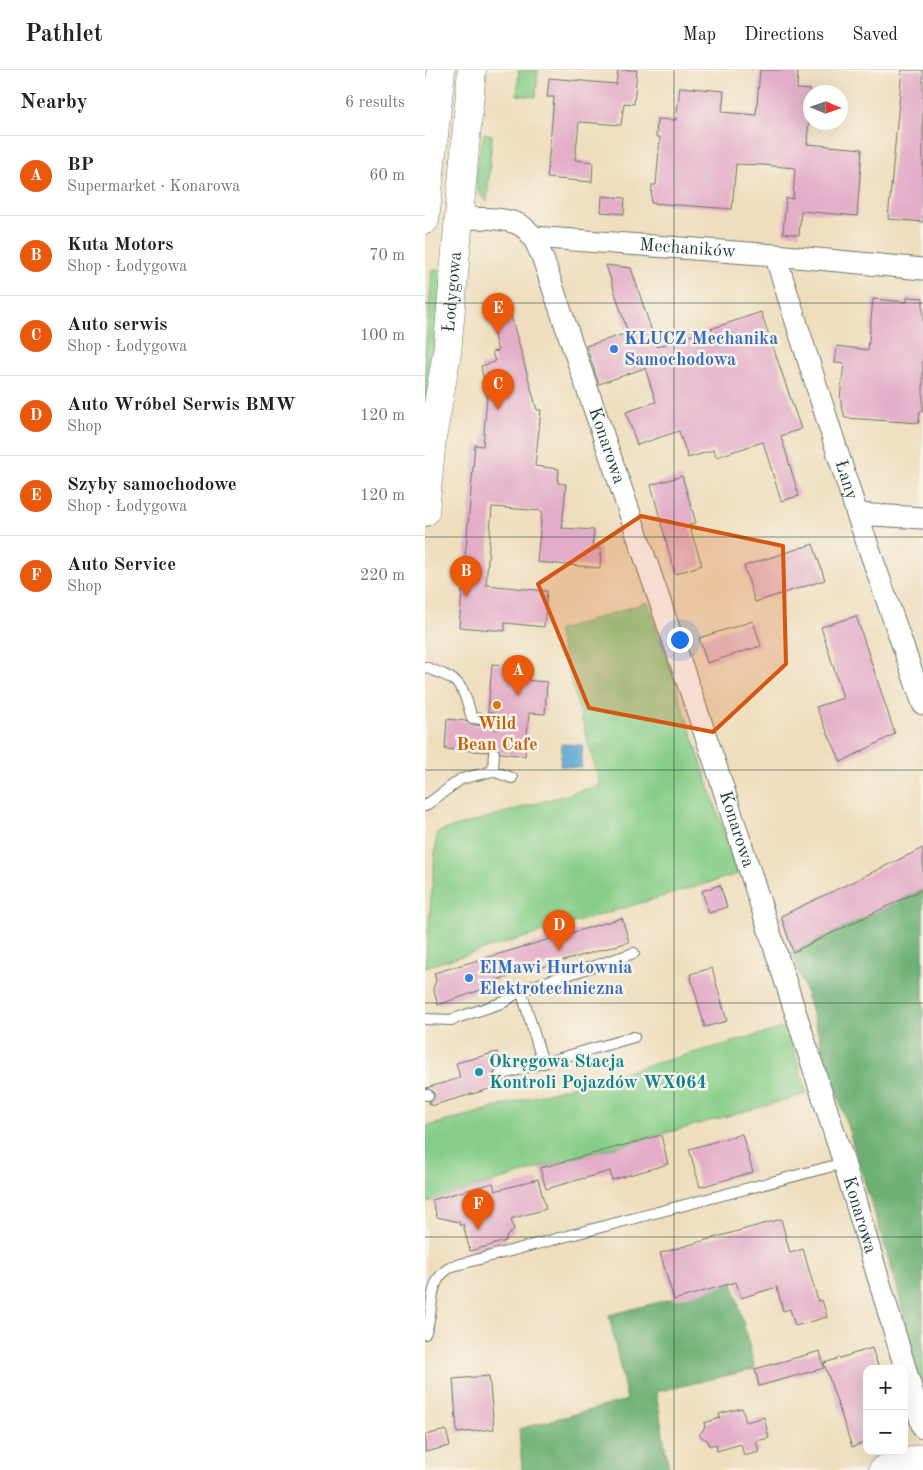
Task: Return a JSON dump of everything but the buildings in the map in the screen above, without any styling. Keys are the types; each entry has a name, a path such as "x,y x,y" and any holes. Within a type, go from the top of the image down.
{"main road":[{"path":"425,220 441,70"},
{"name":"Łodygowa","path":"425,512 432,438 447,353 472,70"},
{"path":"433,155 445,204 452,214 459,218"},
{"path":"883,1470 923,1458"}],"street":[{"path":"459,218 515,223 526,229 533,237"},
{"name":"Mechaników","path":"533,237 775,254 923,269"},
{"name":"Konarowa","path":"533,237 547,272 714,763 844,1163 923,1428"},
{"name":"Łany","path":"775,254 857,514 923,704"},
{"path":"857,514 923,518"}],"lane":[{"path":"425,666 447,675 462,686 472,718 497,720 497,723"},
{"path":"493,771 494,753"},
{"path":"425,806 461,779 493,771 512,778"},
{"path":"425,1019 451,1020 504,1002 521,990 634,954"},
{"path":"521,990 543,1063"},
{"path":"500,1075 634,1037"},
{"path":"425,1334 429,1322 432,1289 440,1274 453,1266 844,1163"}],"highlighted area":[{"path":"641,516 783,546 786,664 713,732 589,708 538,584"}],"green space":[{"path":"519,70 538,70 536,97 517,95"},
{"path":"484,133 492,135 487,202 477,187 476,179 476,169"},
{"path":"432,270 444,270 425,425 425,354"},
{"path":"648,602 738,874 425,967 437,832 600,785 557,631"},
{"path":"923,889 923,1394 896,1283 793,952"},
{"path":"787,1027 807,1094 540,1168 425,1203 425,1127"},
{"path":"733,1283 755,1369 656,1392 669,1470 522,1470 519,1429 627,1400 609,1315"}],"water":[{"path":"562,744 583,745 581,768 560,766"}],"place":[{"name":"Szyby samochodowe","path":"498,334"},
{"name":"KLUCZ Mechanika Samochodowa","path":"614,349"},
{"name":"Auto serwis","path":"498,410"},
{"name":"Kuta Motors","path":"466,597"},
{"name":"BP","path":"518,696"},
{"name":"Wild Bean Cafe","path":"497,705"},
{"name":"Auto Wróbel Serwis BMW","path":"559,951"},
{"name":"ElMawi Hurtownia Elektrotechniczna","path":"469,978"},
{"name":"Okręgowa Stacja Kontroli Pojazdów WX064","path":"479,1072"},
{"name":"Auto Service","path":"478,1230"}]}
